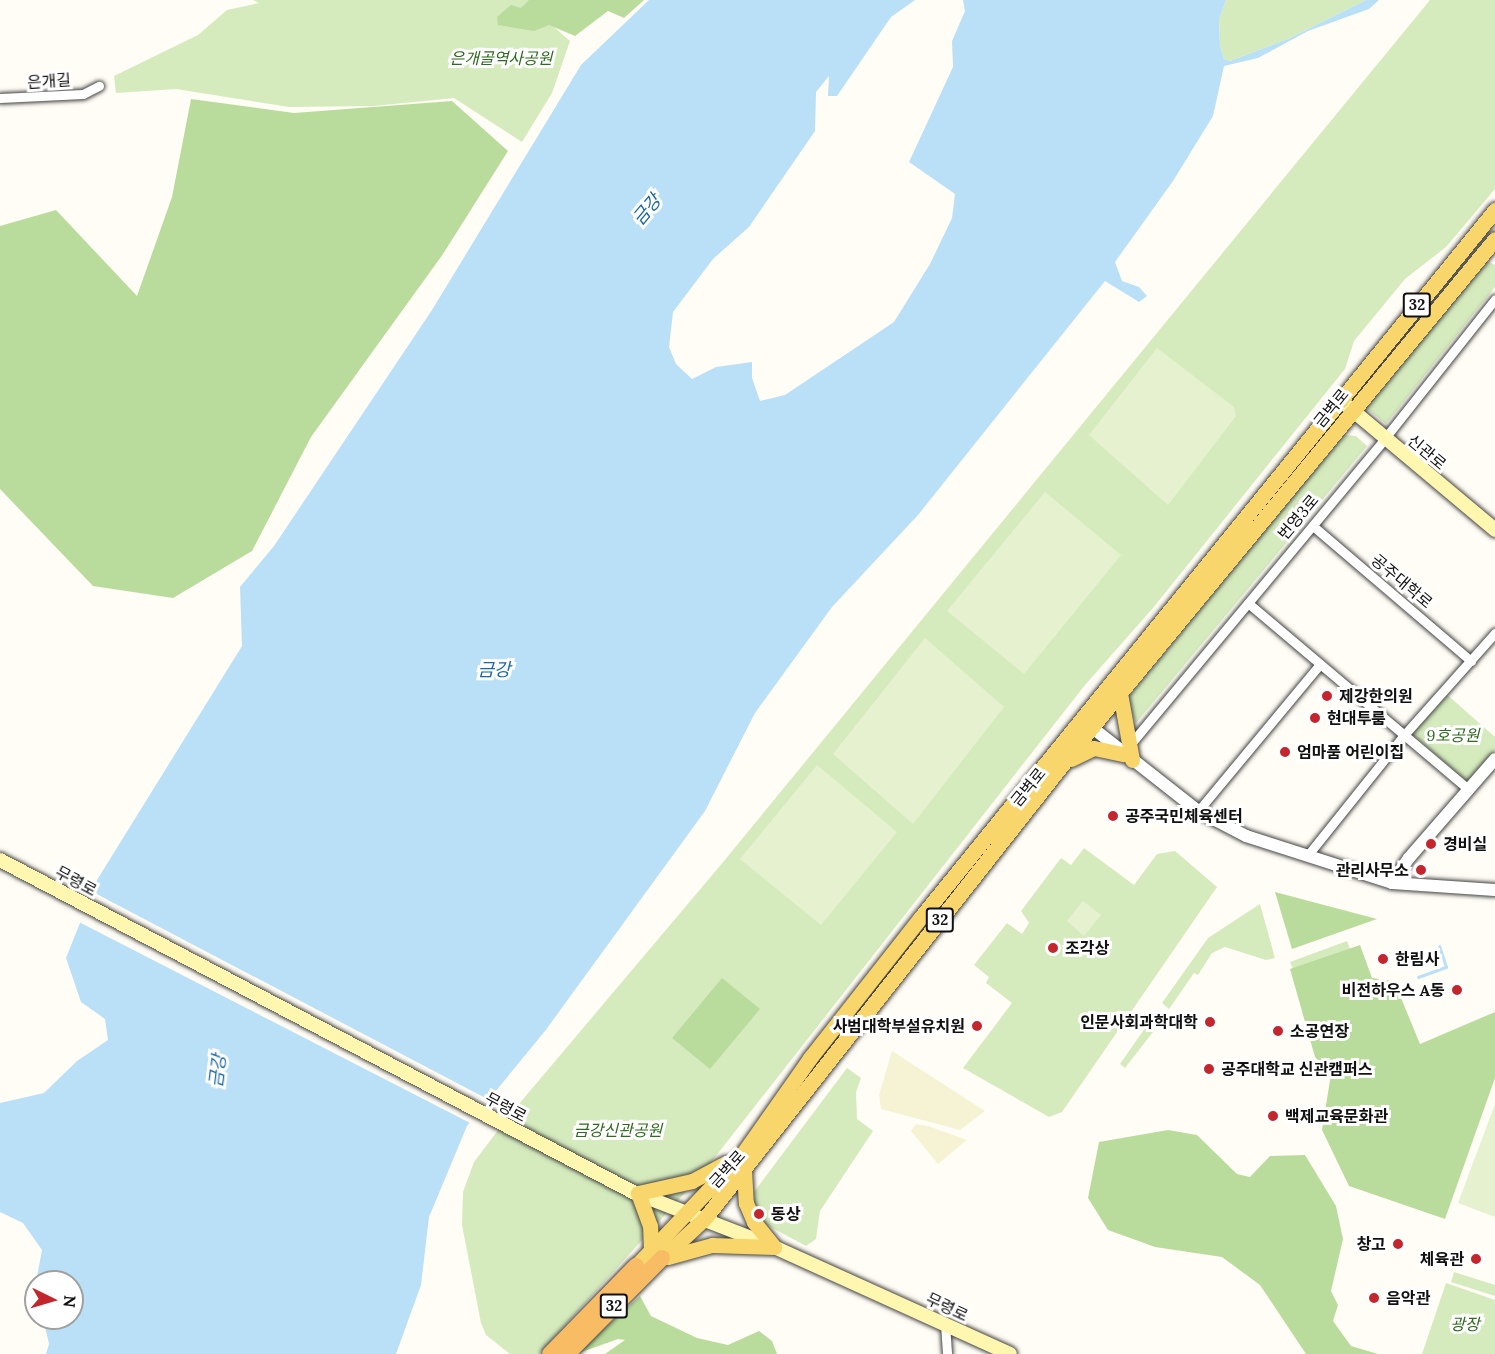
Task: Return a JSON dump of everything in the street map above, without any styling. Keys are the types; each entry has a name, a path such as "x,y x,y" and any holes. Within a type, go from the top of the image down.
{"highway":[{"name":"금벽로","path":"567,1354 656,1255"},
{"name":"금벽로","path":"550,1354 636,1266"}],"main road":[{"name":"금벽로","path":"656,1255 689,1211 744,1152 810,1058 1086,723 1338,399 1495,210"},
{"name":"금벽로","path":"636,1266 656,1255 705,1218 1062,766 1086,723 1120,693 1492,247"},
{"name":"신관로","path":"1338,399 1495,530"},
{"path":"1062,766 1080,752 1094,748 1128,754 1120,693"},
{"name":"무령로","path":"0,860 636,1192 689,1211 774,1247 1010,1354"},
{"path":"744,1152 692,1181 636,1192 650,1226 656,1255 712,1245 774,1247"},
{"path":"744,1169 746,1203 754,1222 774,1247"}],"street":[{"name":"은개길","path":"0,98 83,94 99,86"},
{"name":"번영3로","path":"1128,754 1495,299"},
{"name":"공주대학로","path":"1313,526 1471,660"},
{"path":"1248,603 1469,790"},
{"path":"1306,856 1404,735 1495,633"},
{"path":"1198,811 1320,664"},
{"path":"1086,723 1198,811 1246,836 1392,883 1495,890"},
{"path":"1392,883 1495,759"},
{"path":"945,1324 946,1354"}],"shaded area":[{"path":"892,1051 985,1111 960,1130 881,1109 879,1095"},
{"path":"916,1124 967,1140 938,1164 911,1131"}],"green space":[{"name":"은개골역사공원","path":"253,0 616,0 539,14 570,41 552,93 522,142 454,98 374,106 289,107 176,89 116,93 114,76 198,35 227,10 259,3"},
{"path":"529,0 644,0 624,18 608,11 575,36 549,25 534,31 498,25 497,17 511,5 521,8"},
{"path":"1226,0 1366,0 1288,39 1230,61 1224,59 1220,46 1219,20"},
{"name":"금강신관공원","path":"1430,0 1495,0 1495,189 1446,247 1405,279 1354,341 1345,369 1153,608 1085,685 701,1175 539,1354 510,1354 486,1335 481,1323 462,1225 463,1192 474,1162 508,1117 719,867"},
{"path":"191,99 294,113 452,101 508,151 443,254 311,437 252,551 173,598 93,586 0,489 0,226 56,210 137,296 172,197"},
{"path":"1484,260 1495,265 1495,287 1386,424 1366,408"},
{"path":"1157,348 1234,407 1236,416 1168,505 1089,435"},
{"path":"1344,435 1356,436 1367,446 1136,723 1127,699"},
{"path":"1045,492 1121,555 1024,674 947,611"},
{"path":"925,638 1004,707 913,824 833,754"},
{"name":"9호공원","path":"1444,692 1495,737 1495,750 1467,782 1410,732"},
{"path":"817,765 897,832 821,925 740,859"},
{"path":"1084,848 1134,885 1157,854 1175,851 1217,887 1062,1112 1049,1117 963,1068 1012,1003 986,983 989,977 974,965 1007,923 1022,934 1029,923 1021,911 1061,858 1071,865"},
{"path":"1275,892 1377,919 1292,949"},
{"path":"1083,901 1101,915 1084,936 1067,921"},
{"path":"1260,904 1275,958 1266,960 1225,947 1212,953 1198,975 1194,973 1169,1009 1162,1003 1208,938"},
{"path":"1347,941 1350,949 1293,969 1290,962"},
{"path":"1360,945 1372,978 1394,981 1420,1044 1495,1012 1495,1078 1445,1219 1349,1186 1322,1130 1331,1074 1315,1057 1290,969"},
{"path":"722,978 760,1009 710,1069 672,1038"},
{"path":"1155,1014 1163,1019 1125,1068 1120,1064"},
{"path":"847,1068 861,1078 856,1092 857,1119 873,1131 820,1211 816,1239 806,1246 765,1224 755,1211 754,1192"},
{"path":"1495,1104 1495,1217 1458,1203"},
{"path":"1168,1130 1197,1135 1237,1174 1250,1177 1270,1156 1305,1155 1336,1206 1343,1239 1331,1291 1338,1305 1333,1321 1351,1346 1378,1354 1306,1354 1260,1285 1222,1257 1155,1247 1108,1230 1088,1198 1099,1142"},
{"path":"1454,1272 1495,1285 1495,1296 1451,1282"},
{"name":"광장","path":"1446,1283 1495,1300 1495,1354 1422,1354"},
{"path":"640,1296 651,1316 697,1338 728,1345 759,1331 772,1341 777,1354 605,1354 625,1340 618,1339 576,1354"}],"water":[{"name":"금강","path":"649,0 915,0 891,17 837,96 828,96 829,76 816,92 815,131 749,227 713,259 673,312 669,347 676,364 692,379 716,367 752,362 752,378 760,401 785,395 894,322 930,264 952,218 955,194 909,162 953,67 952,41 965,11 963,0 1226,0 1219,20 1220,46 1224,59 1230,61 1288,39 1366,0 1379,0 1369,9 1308,31 1258,58 1224,66 1213,116 1173,181 1115,262 1122,281 1139,287 1147,296 1139,302 1105,281 918,515 832,607 755,713 705,811 545,1031 467,1126 429,1217 421,1285 396,1354 46,1354 49,1344 46,1330 84,1330 84,1270 38,1270 42,1250 23,1223 0,1212 0,1103 44,1093 77,1061 108,1040 105,1019 81,1002 66,958 97,880 242,646 240,587 274,546 432,310 581,65"}],"pier":[{"path":"89,890 493,1102 472,1124 77,921"}],"waterway":[{"path":"1418,977 1446,967 1439,946"}],"place":[{"name":"제강한의원","path":"1327,696"},
{"name":"현대투룸","path":"1315,718"},
{"name":"엄마품 어린이집","path":"1285,752"},
{"name":"공주국민체육센터","path":"1113,816"},
{"name":"경비실","path":"1431,844"},
{"name":"관리사무소","path":"1421,870"},
{"name":"조각상","path":"1053,948"},
{"name":"한림사","path":"1383,959"},
{"name":"비전하우스 A동","path":"1457,990"},
{"name":"인문사회과학대학","path":"1210,1022"},
{"name":"사범대학부설유치원","path":"977,1026"},
{"name":"소공연장","path":"1278,1031"},
{"name":"공주대학교 신관캠퍼스","path":"1209,1069"},
{"name":"백제교육문화관","path":"1273,1116"},
{"name":"동상","path":"759,1214"},
{"name":"창고","path":"1398,1244"},
{"name":"체육관","path":"1476,1259"},
{"name":"음악관","path":"1374,1298"}]}
